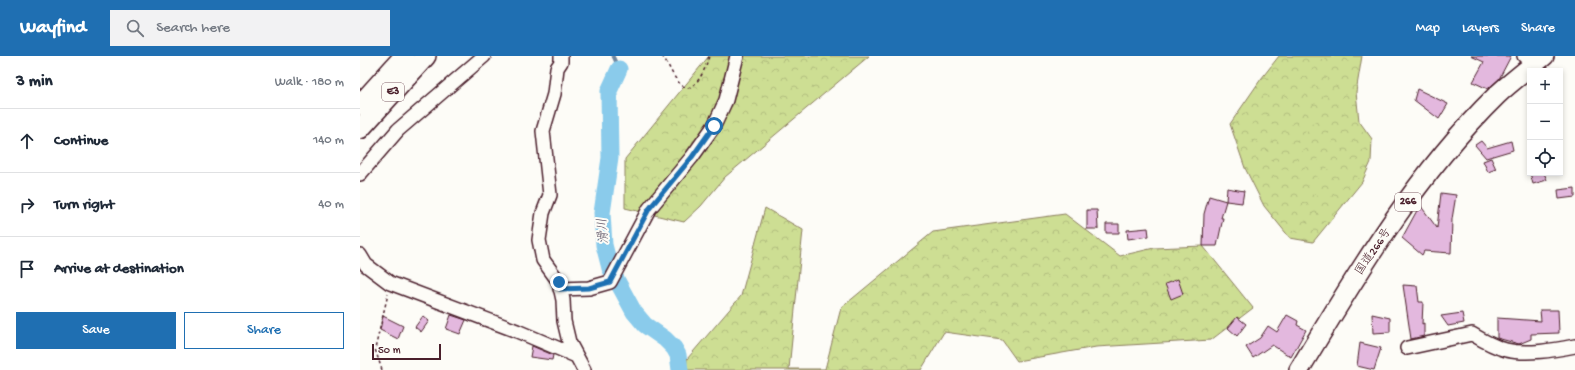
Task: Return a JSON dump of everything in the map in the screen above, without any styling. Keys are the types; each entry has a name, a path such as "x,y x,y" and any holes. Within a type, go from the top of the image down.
{"highway":[{"name":"E3","path":"360,105 404,56"},
{"name":"E3","path":"360,130 426,56"},
{"name":"国道266号","path":"1299,370 1343,297 1429,173 1449,148 1534,59"}],"street":[{"path":"360,174 398,130 484,56"},
{"path":"561,56 561,62 557,68 554,94 543,131 550,195 543,213 539,240 543,260 559,282 564,321 569,342 584,370"},
{"path":"560,289 589,288 610,282 649,209 692,157 714,126 726,100 737,56"},
{"path":"360,255 366,265 390,283 518,331 576,356"},
{"path":"1407,348 1472,334 1506,350 1532,351 1575,346"}],"path":[{"path":"662,56 669,64 678,83 688,88 693,87 697,82 708,56"},
{"path":"382,370 375,349 390,283"}],"green space":[{"path":"709,56 869,56 725,177 701,206 684,222 625,208 625,159"},
{"path":"1279,56 1362,56 1356,92 1359,121 1372,139 1371,162 1362,182 1313,242 1290,238 1264,206 1245,168 1230,124"},
{"path":"765,208 803,230 789,369 825,369 841,308 933,232 1065,214 1120,256 1154,248 1203,246 1253,308 1211,340 1096,347 1017,361 1002,340 944,332 921,370 686,370 687,359 741,296"}],"building":[{"path":"1471,56 1511,56 1499,79 1488,89 1473,82 1484,62"},
{"path":"1417,89 1448,104 1439,119 1414,100"},
{"path":"1481,141 1487,148 1511,141 1513,150 1486,158 1475,145"},
{"path":"1491,158 1496,169 1488,172 1483,161"},
{"path":"1531,176 1545,176 1547,180 1533,184"},
{"path":"1227,188 1244,191 1242,203 1226,201"},
{"path":"1575,188 1575,197 1559,199 1558,190"},
{"path":"1441,193 1456,195 1452,219 1451,253 1424,251 1422,255 1402,238 1420,205 1437,228"},
{"path":"1209,196 1226,201 1221,218 1223,218 1217,246 1203,246 1204,214"},
{"path":"1087,210 1097,210 1098,229 1087,229"},
{"path":"1106,224 1119,224 1119,233 1106,233"},
{"path":"1148,228 1149,236 1128,239 1127,230"},
{"path":"1178,279 1183,294 1171,299 1165,284"},
{"path":"1403,285 1417,286 1419,302 1423,302 1422,324 1424,323 1424,336 1411,339"},
{"path":"1540,310 1558,310 1559,333 1531,334 1531,339 1519,344 1497,338 1497,318 1541,321"},
{"path":"1462,313 1464,323 1448,326 1441,316"},
{"path":"1372,314 1390,318 1390,332 1373,333"},
{"path":"451,315 466,320 460,334 446,329"},
{"path":"1287,315 1298,321 1297,325 1306,330 1291,357 1272,345 1253,358 1246,347 1260,338 1268,326 1277,332"},
{"path":"383,316 403,326 398,339 380,330"},
{"path":"423,316 429,321 421,332 415,327"},
{"path":"1237,317 1246,324 1237,336 1228,328"},
{"path":"1360,343 1381,348 1374,370 1357,366"},
{"path":"532,346 553,355 552,360 530,357"}],"waterway":[{"path":"613,56 619,69"},
{"name":"滑川","path":"619,69 609,91 610,158 602,213 604,245 610,268 634,312 645,325 665,339 674,348 678,355 680,370"}],"route":[{"path":"559,282 560,289 589,288 610,282 649,209 692,157 714,126"}]}
